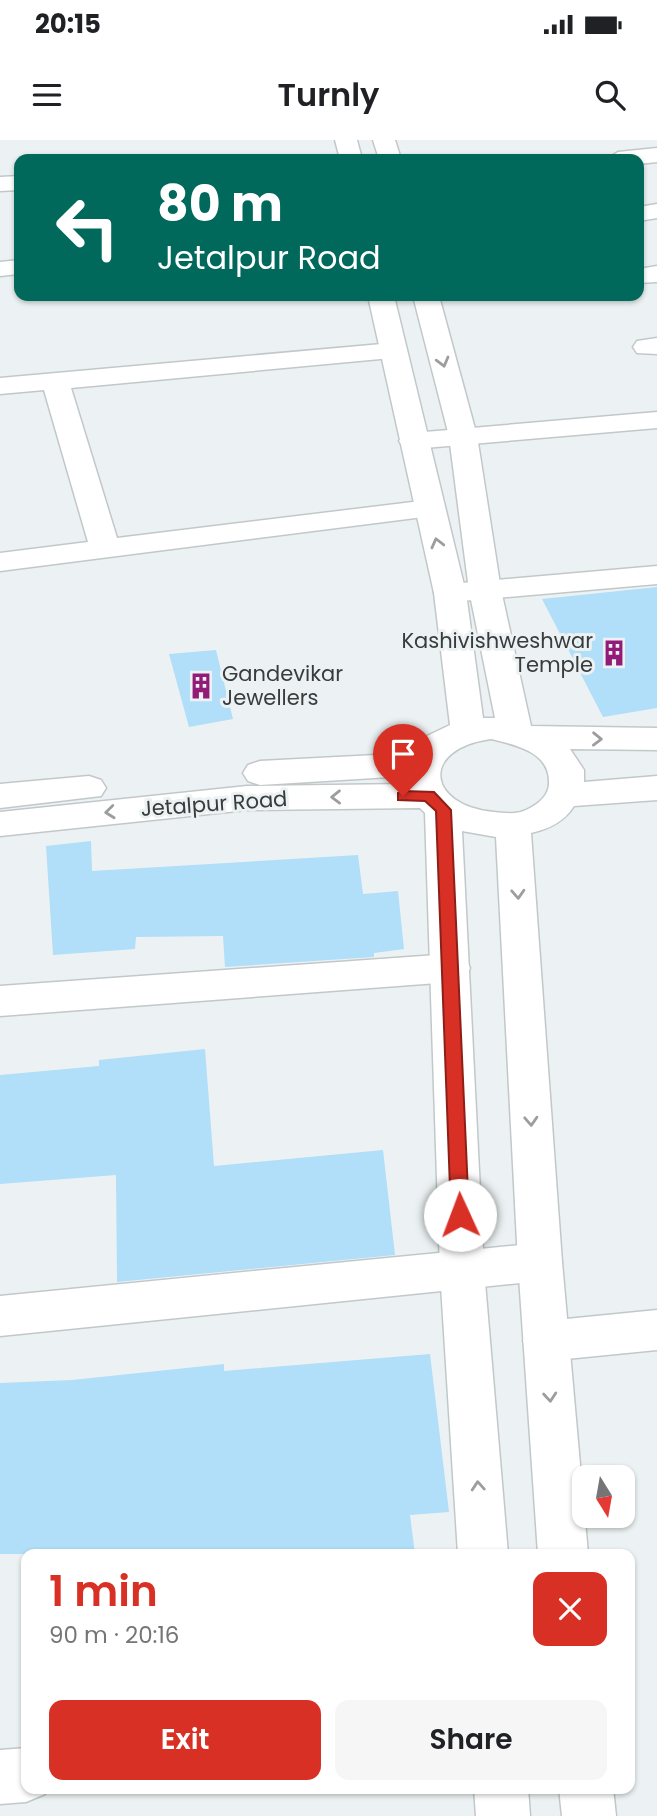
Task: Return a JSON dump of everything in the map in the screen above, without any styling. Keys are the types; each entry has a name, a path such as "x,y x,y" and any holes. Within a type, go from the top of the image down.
{"main road":[{"path":"382,301 450,593 468,731"},
{"path":"427,301 463,436 485,590 526,734 554,749 566,764 570,779 566,796 554,809 536,820 513,826 488,826 432,790"},
{"path":"0,386 393,351"},
{"path":"55,381 105,549"},
{"path":"414,441 657,419"},
{"path":"0,562 429,509"},
{"path":"450,593 657,575"},
{"path":"483,1549 462,1270 451,968 432,790 432,750 448,738 468,731 491,728 526,734 657,739"},
{"name":"Jetalpur Road","path":"0,796 238,775 432,790"},
{"path":"566,796 657,788"},
{"name":"Jetalpur Road","path":"0,824 247,798 432,790"},
{"path":"513,826 545,1341 563,1549"},
{"path":"0,1001 451,968"},
{"path":"0,1317 540,1262"},
{"path":"545,1341 657,1330"},
{"path":"0,1777 21,1775"},
{"path":"501,1794 503,1816"},
{"path":"587,1794 589,1816"}],"building":[{"name":"Kashivishweshwar Temple","path":"657,587 657,708 603,717 542,599"},
{"name":"Gandevikar Jewellers","path":"216,650 233,719 189,727 169,654"},
{"path":"91,841 92,871 358,855 363,894 398,891 404,949 374,953 374,957 225,967 223,936 136,937 135,949 53,955 46,846"},
{"path":"205,1049 214,1166 383,1150 395,1255 117,1282 116,1175 0,1184 0,1075 99,1066 99,1060"},
{"path":"430,1354 449,1512 410,1515 414,1549 21,1549 21,1554 0,1554 0,1383 72,1380 224,1364 224,1371"}],"place":[{"name":"Kashivishweshwar Temple","path":"614,653"},
{"name":"Gandevikar Jewellers","path":"201,686"}],"route":[{"path":"403,796 429,796 443,810 460,1215"}]}
